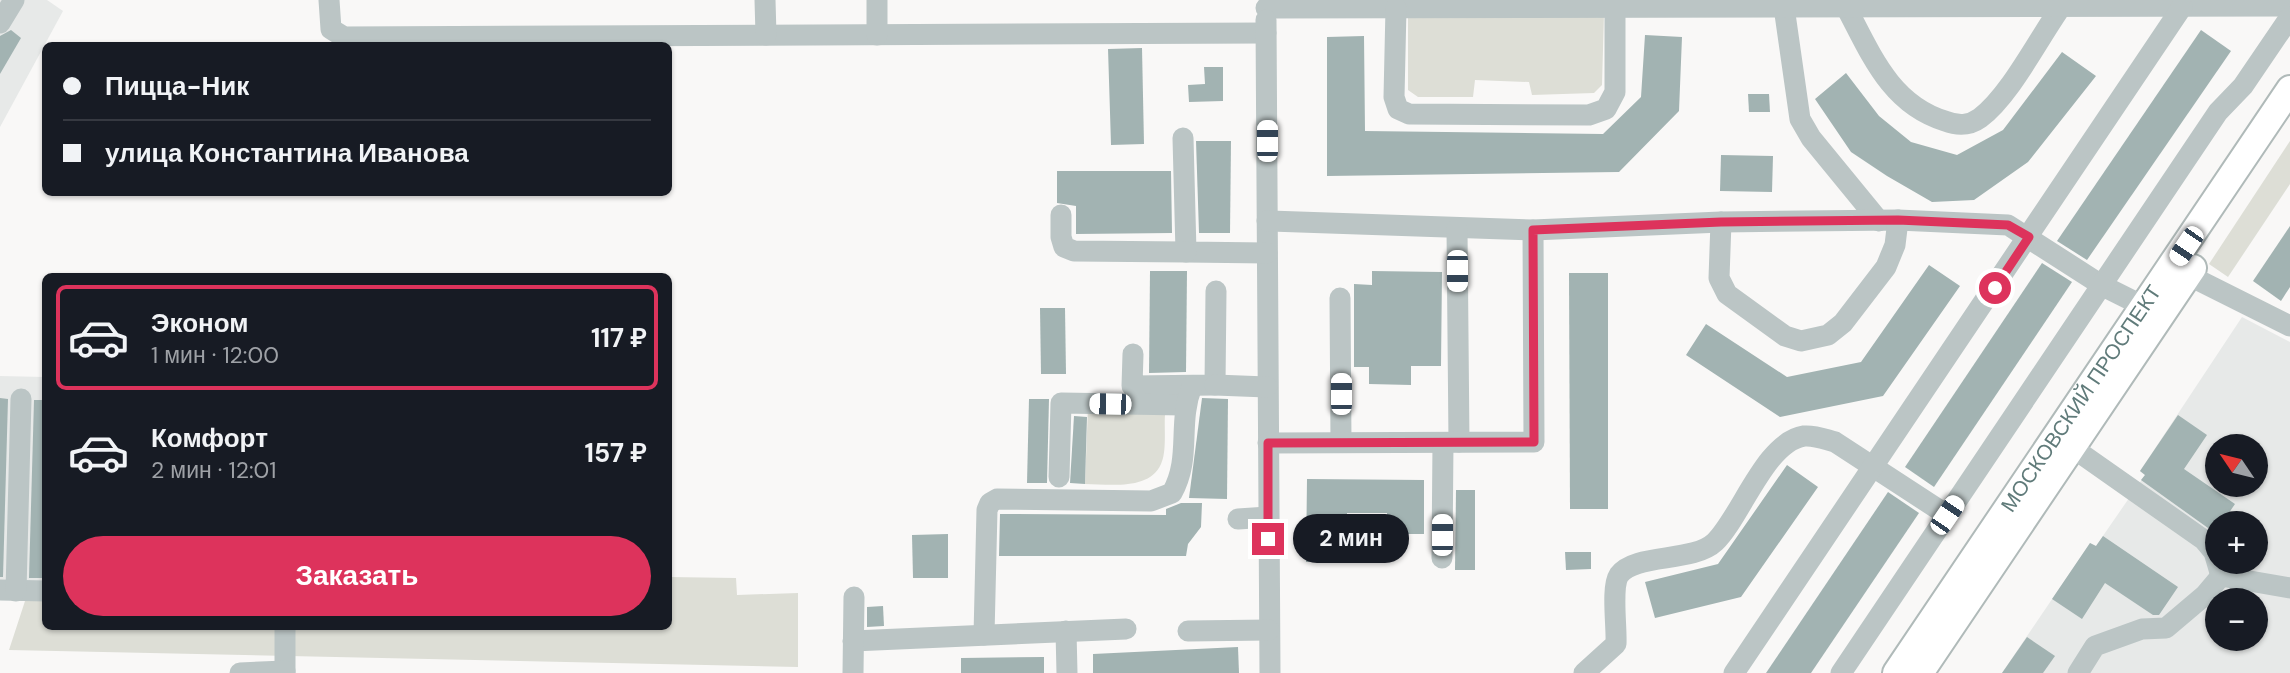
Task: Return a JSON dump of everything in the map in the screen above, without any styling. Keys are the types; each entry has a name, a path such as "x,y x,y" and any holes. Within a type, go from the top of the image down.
{"main road":[{"name":"МОСКОВСКИЙ ПРОСПЕКТ","path":"1896,673 2290,89"},
{"name":"МОСКОВСКИЙ ПРОСПЕКТ","path":"1920,673 2290,120"}],"street":[{"path":"0,23 13,0"},
{"path":"328,0 331,29 344,37 1266,33"},
{"path":"765,0 766,35"},
{"path":"877,0 877,35"},
{"path":"1270,673 1266,4 1372,4 1396,8 1615,4 1784,8 1815,4 1846,7 2063,4 2290,6"},
{"path":"1396,8 1394,97 1398,109 1409,114 1589,115 1606,109 1615,93 1615,4"},
{"path":"1846,7 1883,77 1906,102 1934,118 1957,125 1970,124 1982,117 2004,90 2063,4"},
{"path":"1734,673 2182,6"},
{"path":"1721,222 1719,278 1727,294 1785,336 1801,341 1828,335 1843,323 1886,267 1895,245 1889,220 1811,138 1800,119 1784,8"},
{"path":"1841,673 2104,286 2218,112 2243,86 2290,17"},
{"path":"1183,138 1186,252"},
{"path":"1061,215 1064,247 1074,251 1267,253"},
{"path":"1267,220 1533,230 1721,222 1889,220 2008,225 2104,286 2145,307"},
{"path":"1442,558 1451,442 1457,229"},
{"path":"1268,443 1534,442 1533,230"},
{"path":"2188,275 2290,326"},
{"path":"1216,291 1216,385"},
{"path":"1340,298 1341,442"},
{"path":"1133,354 1132,386 1188,395"},
{"path":"1059,477 1061,403 1188,395 1216,385 1267,387"},
{"path":"984,635 987,510 990,503 997,499 1151,500 1172,493 1182,474 1188,395"},
{"path":"21,399 8,591 42,591"},
{"path":"1584,673 1616,644 1615,585 1620,573 1630,567 1700,551 1715,542 1772,458 1785,445 1801,436 1816,436 1835,442 1947,515"},
{"path":"2073,448 2204,540 2214,552 2221,576"},
{"path":"1238,519 1268,517"},
{"path":"2221,576 2290,588"},
{"path":"2078,673 2095,646 2142,629 2166,628 2206,594 2221,576"},
{"path":"853,673 854,597"},
{"path":"853,641 1126,629"},
{"path":"240,673 285,672 285,630"},
{"path":"1188,631 1269,630"},
{"path":"1066,631 1067,673"}],"shaded area":[{"path":"0,0 47,0 63,11 46,42 42,42 42,50 0,127"},
{"path":"1408,11 1604,14 1602,85 1594,93 1532,95 1529,82 1475,80 1473,97 1418,97 1408,90"},
{"path":"2290,141 2290,184 2228,277 2209,264"},
{"path":"2242,317 2290,342 2290,673 2002,673 2090,543 2096,546 2145,475 2140,471"},
{"path":"0,376 42,377 42,597 0,598"},
{"path":"1088,407 1165,415 1164,453 1155,473 1147,479 1128,484 1085,484"},
{"path":"672,577 736,578 737,595 798,593 798,667 9,650 26,598 42,597 42,630 672,630"}],"building":[{"path":"11,30 21,38 0,74 0,36"},
{"path":"2201,30 2231,51 2087,260 2057,241"},
{"path":"1645,35 1682,37 1679,111 1619,172 1327,176 1327,37 1364,36 1365,131 1603,134 1641,97"},
{"path":"1142,48 1144,144 1111,145 1108,49"},
{"path":"2062,52 2096,76 2028,162 1974,200 1932,202 1887,176 1851,152 1815,99 1846,73 1879,116 1911,142 1957,155 2003,130"},
{"path":"1204,67 1223,67 1223,101 1189,102 1188,85 1205,84"},
{"path":"1748,94 1769,94 1770,112 1749,112"},
{"path":"1196,141 1231,141 1230,233 1199,233"},
{"path":"1721,155 1773,156 1772,192 1720,191"},
{"path":"1057,171 1171,171 1172,233 1076,234 1076,206 1057,203"},
{"path":"2290,226 2290,287 2281,301 2253,281"},
{"path":"2042,263 2072,282 1934,487 1905,467"},
{"path":"1929,265 1960,286 1883,396 1780,417 1686,355 1706,324 1787,377 1861,362"},
{"path":"1150,271 1187,271 1186,372 1149,373"},
{"path":"1372,271 1442,272 1441,366 1411,366 1411,385 1369,384 1369,367 1354,367 1354,284 1372,285"},
{"path":"1569,273 1608,273 1608,509 1570,509"},
{"path":"1040,308 1065,308 1066,374 1041,374"},
{"path":"0,398 8,399 3,577 0,577"},
{"path":"1202,398 1228,399 1227,499 1189,498"},
{"path":"1029,399 1049,399 1047,483 1027,483"},
{"path":"34,400 42,400 42,578 29,578"},
{"path":"2178,415 2206,434 2184,469 2205,483 2205,497 2225,497 2235,504 2230,511 2205,511 2205,526 2141,480 2145,475 2140,471"},
{"path":"1074,416 1087,417 1085,484 1070,483"},
{"path":"1787,465 1818,487 1741,597 1655,618 1645,582 1718,564"},
{"path":"1307,479 1424,480 1424,534 1387,534 1387,513 1347,513 1347,562 1306,562"},
{"path":"1456,490 1475,490 1475,570 1455,570"},
{"path":"1888,492 1919,513 1811,673 1766,673"},
{"path":"1181,503 1202,503 1201,527 1188,544 1186,556 999,556 1000,514 1166,515 1166,509"},
{"path":"948,534 948,578 913,578 912,535"},
{"path":"2103,536 2178,587 2159,615 2153,615 2105,583 2082,619 2052,599 2090,543 2096,546"},
{"path":"1565,552 1591,552 1591,569 1566,570"},
{"path":"883,606 884,626 867,627 867,607"},
{"path":"2027,637 2055,656 2043,673 2002,673"},
{"path":"1238,647 1239,673 1093,673 1093,654"},
{"path":"1044,657 1044,673 961,673 961,658"}],"route":[{"path":"1268,539 1268,443 1534,442 1533,230 1721,222 1898,220 2008,225 2029,237 1995,288"}]}
